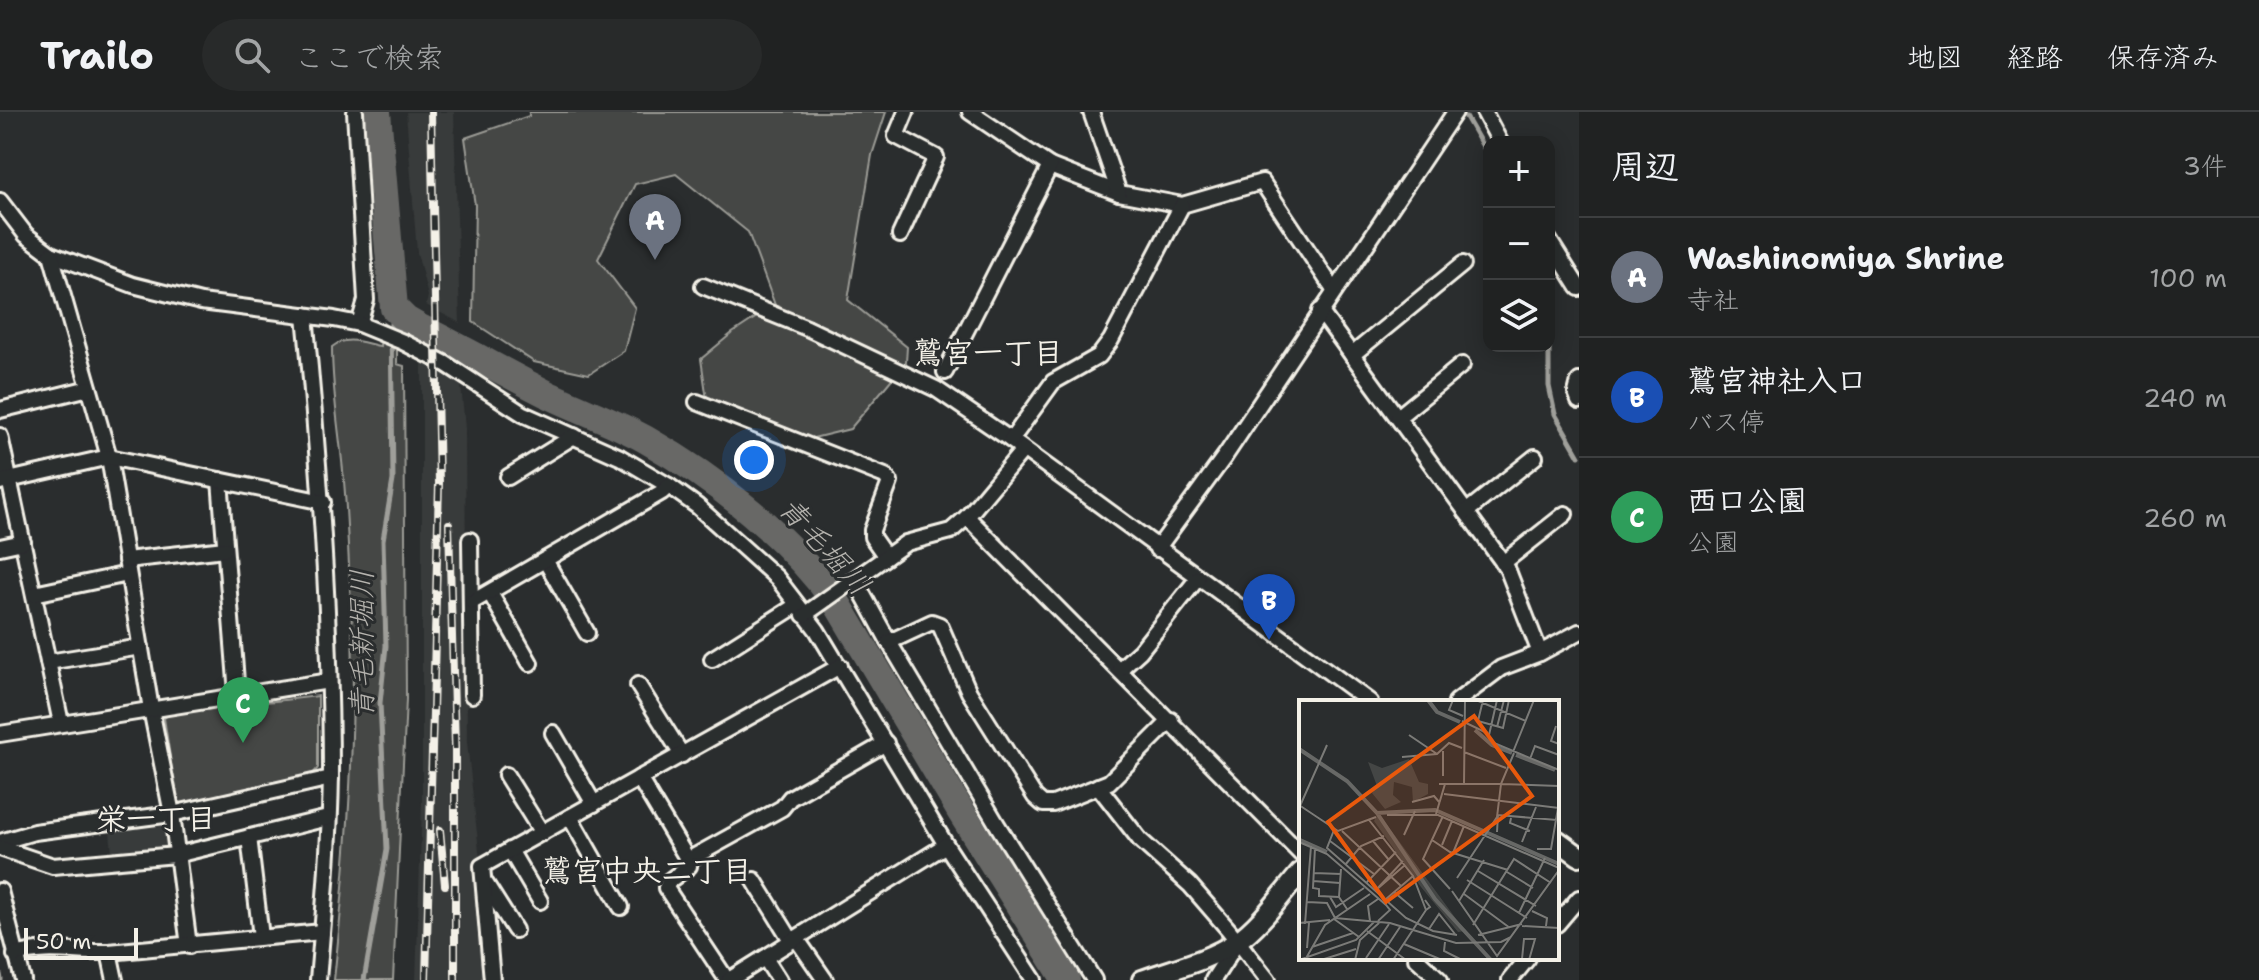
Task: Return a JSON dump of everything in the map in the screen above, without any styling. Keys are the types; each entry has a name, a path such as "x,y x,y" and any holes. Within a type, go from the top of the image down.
{"main road":[{"path":"1559,841 1579,856"},
{"path":"1142,980 1216,953 1238,941 1299,874"}],"street":[{"path":"355,112 367,328"},
{"path":"900,235 936,157 896,136 906,112"},
{"path":"970,112 1050,166 1119,193 1182,205 1262,182 1334,290"},
{"path":"1091,112 1119,193"},
{"path":"1157,549 1225,456 1455,112"},
{"path":"1484,112 1497,136"},
{"path":"945,372 1050,166"},
{"path":"1,205 26,235 51,254 133,285 201,302 305,315 367,328 403,342 457,371 523,414 620,457 697,506 777,578 805,610 946,845 1034,980"},
{"path":"712,659 852,582 906,543 951,531 967,517 1017,445 1053,382 1099,356 1111,340 1182,205"},
{"path":"1555,250 1579,288"},
{"path":"51,254 109,457 151,709 172,814 189,946"},
{"path":"1352,355 1463,264"},
{"path":"703,286 807,328 936,389 979,417 1367,700"},
{"path":"1320,311 1503,563 1540,653"},
{"path":"305,315 323,502 331,778 318,980"},
{"path":"1398,417 1462,365"},
{"path":"1579,381 1576,393 1579,401"},
{"path":"0,410 89,388"},
{"path":"697,402 885,476 890,482 872,537 886,557"},
{"path":"0,436 5,481 23,542 61,723"},
{"path":"508,477 574,436"},
{"path":"5,481 109,457 323,502"},
{"path":"1466,512 1535,457"},
{"path":"220,480 237,694"},
{"path":"472,602 669,486"},
{"path":"1503,563 1565,514"},
{"path":"967,517 1299,852"},
{"path":"470,540 472,695"},
{"path":"0,547 23,542"},
{"path":"34,594 127,567 225,549"},
{"path":"545,560 587,633"},
{"path":"1120,669 1140,651 1198,578"},
{"path":"852,582 1094,980"},
{"path":"490,593 530,663"},
{"path":"889,642 932,622 940,625 969,692 1040,802 1053,804 1109,782 1171,720"},
{"path":"1459,700 1501,668 1540,653 1579,632"},
{"path":"48,662 141,647"},
{"path":"492,980 482,866 840,666"},
{"path":"0,734 329,681"},
{"path":"638,685 682,755"},
{"path":"553,733 594,804"},
{"path":"688,860 782,808 790,798 886,743"},
{"path":"506,775 542,833"},
{"path":"0,842 34,832 172,814 331,778"},
{"path":"639,778 688,860 689,866 669,881 666,888 728,980 946,845"},
{"path":"1098,786 1140,840 1190,885 1268,980"},
{"path":"570,817 621,907"},
{"path":"0,848 53,866 176,855 328,818"},
{"path":"249,837 261,937"},
{"path":"510,850 540,901"},
{"path":"483,880 515,930"},
{"path":"754,880 825,980"},
{"path":"0,891 23,980"},
{"path":"1559,922 1579,898"},
{"path":"15,955 51,949 81,953 109,952 322,932"},
{"path":"1213,980 1238,941"},
{"path":"109,952 115,980"},
{"path":"765,958 779,980"},
{"path":"1418,960 1440,980"},
{"path":"1510,980 1526,960"}],"shaded area":[{"path":"406,112 454,112 460,323 426,305 428,296 417,253"},
{"path":"529,112 886,112 872,155 848,300 907,347 906,362 850,429 793,443 709,413 701,359 731,334 775,305 748,232 676,174 635,184 598,259 635,308 624,351 589,374 534,362 473,322 475,205 465,138 529,116"},
{"path":"383,323 397,332 397,364 404,366 406,699 393,980 334,980 344,881 353,683 346,507 332,347 343,341 380,346"},
{"path":"422,355 457,377 461,385 465,428 467,742 480,860 487,980 416,980 422,801"},
{"path":"318,696 318,768 312,775 178,809 164,718 171,713"},
{"path":"164,826 167,847 112,854 110,831"}],"waterway":[{"name":"青毛堀川","path":"377,112 394,308 420,328 672,455 725,492 775,533 838,605 961,812 1066,980"},
{"path":"1466,117 1483,147"},
{"name":"青毛新堀川","path":"364,980 387,849 380,703 386,646 383,540 393,480 391,324 394,308"},
{"path":"1549,352 1549,386 1555,414 1579,456"},
{"path":"0,974 1,980"}],"railway":[{"path":"426,980 439,483 431,112"},
{"path":"449,524 455,747 455,980"},
{"path":"440,830 445,885"}],"place":[{"name":"Washinomiya Shrine","path":"655,260"},
{"name":"鷲宮神社入口","path":"1269,640"},
{"name":"西口公園","path":"243,743"}],"district":[{"name":"鷲宮一丁目","path":"988,352"},
{"name":"栄一丁目","path":"156,818"},
{"name":"鷲宮中央二丁目","path":"647,870"}]}
